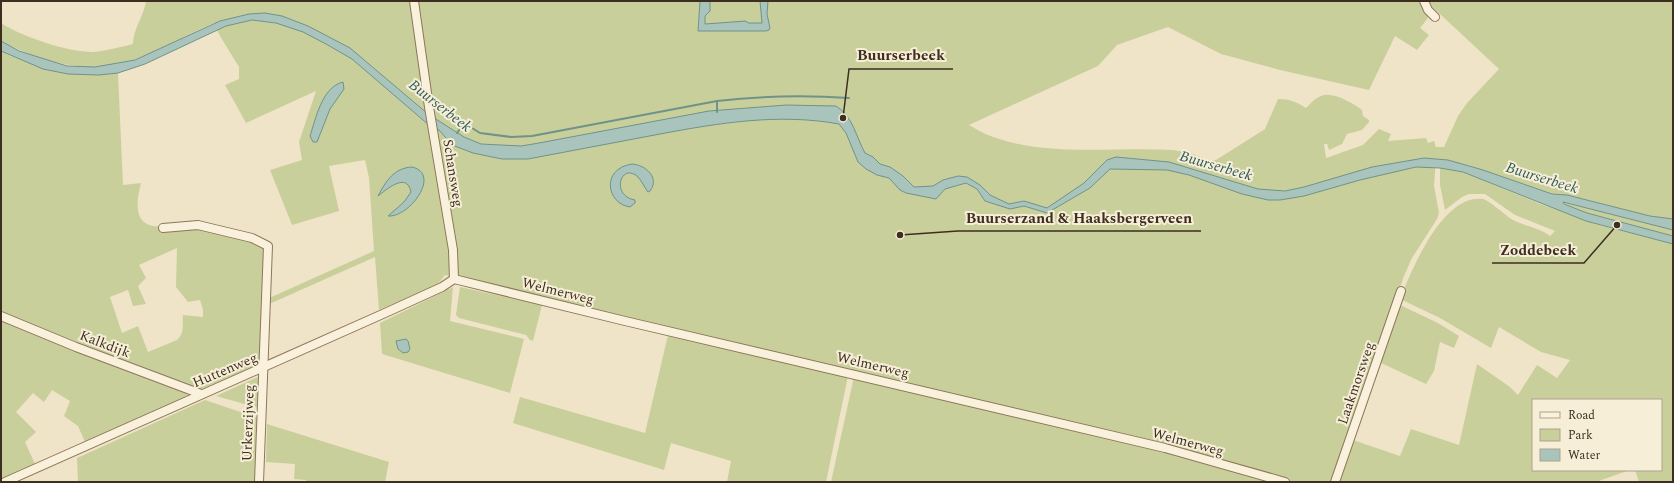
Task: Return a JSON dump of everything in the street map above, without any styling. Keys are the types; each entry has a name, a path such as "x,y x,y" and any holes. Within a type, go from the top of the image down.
{"street":[{"name":"Schansweg","path":"414,1 435,144 453,250 454,279"},
{"path":"1424,1 1435,17"},
{"name":"Urkerzijweg","path":"163,228 198,225 252,238 268,246 259,482"},
{"name":"Huttenweg","path":"5,482 201,394 263,368 442,287 454,279"},
{"name":"Welmerweg","path":"454,279 638,324 1165,448 1285,482"},
{"name":"Laakmorsweg","path":"1335,482 1401,291"},
{"name":"Kalkdijk","path":"1,316 90,353 201,394"}],"green space":[{"path":"146,1 1421,1 1428,18 1420,28 1429,35 1417,50 1395,36 1369,90 1280,70 1221,54 1168,27 1117,45 1098,66 969,125 991,136 1016,144 1041,148 1068,150 1173,150 1190,153 1211,161 1216,160 1265,129 1278,99 1293,101 1306,108 1317,98 1326,95 1337,96 1353,104 1362,110 1363,116 1369,120 1369,122 1362,130 1347,134 1342,144 1329,150 1327,144 1324,144 1326,158 1363,145 1379,129 1391,134 1388,141 1426,138 1428,143 1434,141 1436,147 1444,147 1458,116 1467,103 1499,69 1426,1 1673,1 1673,219 1650,216 1567,195 1552,194 1483,170 1436,159 1434,186 1439,213 1437,219 1412,258 1404,276 1332,482 831,482 855,372 445,275 438,284 379,310 375,257 267,305 267,299 374,251 369,178 365,160 329,166 339,211 292,225 270,170 302,160 299,142 316,91 246,123 225,85 239,79 239,67 220,36 214,23 136,59 102,67 67,65 50,61 16,49 1,41 1,23 46,43 58,47 82,51 93,52 133,44 133,38"},
{"path":"1,51 28,62 58,70 104,74 118,73 123,185 141,183 138,198 138,209 141,218 148,225 162,226 175,223 201,224 264,245 260,364 199,390 1,312","holes":["177,248 176,287 188,302 200,300 203,310 203,317 183,315 183,328 180,337 177,340 148,352 138,326 122,333 110,297 128,290 133,306 146,304 138,286 146,278 139,265"]},
{"path":"1440,168 1463,172 1538,203 1599,225 1673,244 1673,482 1639,482 1635,471 1662,471 1662,399 1532,399 1532,471 1627,471 1596,482 1339,482 1353,440 1400,456 1411,429 1459,445 1477,364 1510,387 1518,395 1537,365 1557,378 1570,360 1541,352 1499,327 1491,348 1440,318 1400,299 1412,270 1431,236 1442,220 1455,208 1468,200 1486,200 1513,220 1542,231 1550,236 1555,231 1515,215 1485,194 1469,194 1462,197 1445,210 1440,185"},
{"path":"1563,202 1673,230 1673,236 1587,213 1564,204"},
{"path":"453,287 450,321 524,339 510,393 382,354 380,323"},
{"path":"460,287 542,305 533,341 526,335 459,318 456,315"},
{"path":"1398,304 1438,323 1459,336 1454,348 1440,342 1434,371 1426,384 1379,362"},
{"path":"1,320 186,393 188,396 85,442 78,426 64,416 70,401 52,390 44,402 33,393 16,412 36,432 25,442 35,464 1,480"},
{"path":"668,335 848,376 826,482 727,482 731,461 671,443 664,470 513,423 520,397 645,433"},
{"path":"260,376 259,408 216,396"},
{"path":"205,400 258,418 256,482 78,482 77,458"},
{"path":"267,424 389,462 385,482 306,482 306,480 294,479 295,464 266,462"}],"water":[{"path":"700,1 710,1 710,11 705,16 705,24 746,21 748,23 762,23 760,1 768,1 767,14 770,28 766,31 698,31"},
{"path":"265,13 282,16 308,26 350,48 428,114 464,137 481,144 521,146 709,111 786,105 836,106 842,110 854,127 865,153 873,157 880,164 890,167 903,176 914,187 933,186 943,180 958,176 967,177 980,185 990,195 1009,204 1024,201 1047,208 1084,183 1107,160 1116,157 1169,162 1258,189 1285,191 1372,167 1424,158 1448,160 1483,170 1552,194 1567,195 1650,216 1673,219 1673,230 1563,202 1564,204 1587,213 1673,236 1673,244 1586,221 1463,172 1440,168 1416,167 1360,180 1304,196 1280,200 1268,200 1242,194 1189,175 1167,170 1110,169 1090,188 1047,213 1024,206 1010,209 985,201 977,189 966,183 945,189 936,199 906,193 900,190 889,178 877,175 866,169 858,162 846,133 839,124 794,119 772,119 727,123 528,159 502,159 473,153 452,145 439,130 430,126 352,59 326,44 303,32 276,23 252,20 226,26 145,64 118,73 99,75 68,74 43,69 1,51 1,41 19,51 67,66 95,67 135,60 220,21 249,14"},
{"path":"343,82 344,89 330,109 317,142 313,142 310,136 321,104 330,90"},
{"path":"632,164 642,167 650,173 653,186 648,192 637,176 631,173 626,174 621,182 621,187 623,193 627,197 635,200 635,203 630,207 616,200 610,186 611,179 615,172 622,167"},
{"path":"412,167 420,171 424,178 423,186 419,195 405,210 396,215 388,216 404,202 411,192 409,186 401,182 378,196 391,176 400,170"},
{"path":"406,339 410,349 408,352 403,353 398,349 396,341"}],"waterway":[{"path":"717,112 717,101 783,96 849,98"},
{"path":"457,133 464,123 480,133 511,137 532,136 717,101"}],"place":[{"name":"Buurserbeek","path":"843,118"},
{"name":"Zoddebeek","path":"1617,225"},
{"name":"Buurserzand & Haaksbergerveen","path":"900,235"}]}
